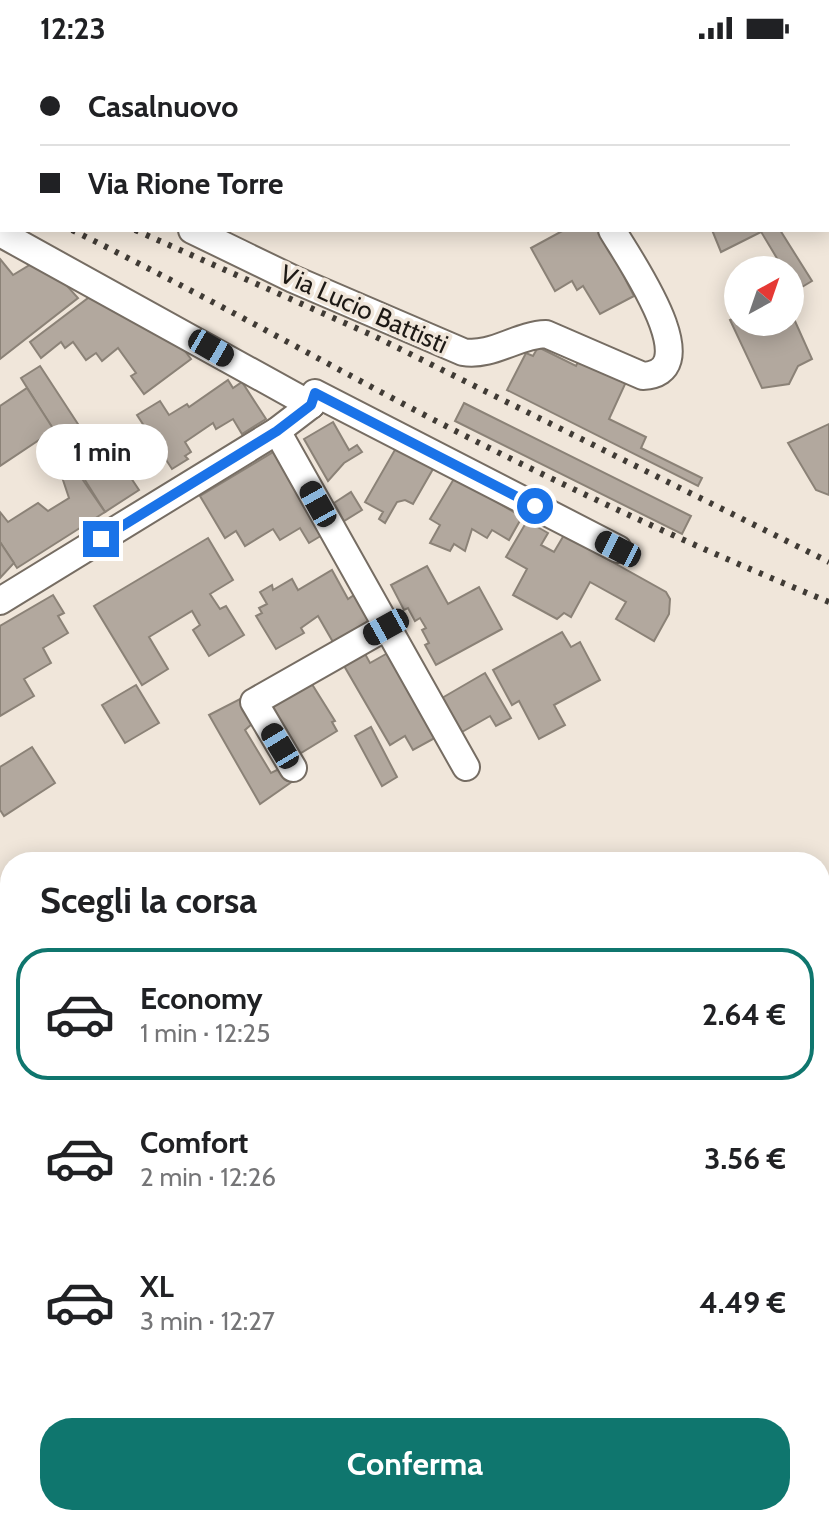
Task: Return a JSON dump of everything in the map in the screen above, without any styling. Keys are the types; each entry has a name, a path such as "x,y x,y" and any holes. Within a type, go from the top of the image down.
{"street":[{"name":"Via Lucio Battisti","path":"196,232 293,279 463,352 478,354 531,335 546,334 559,336 643,376 652,375 667,364 671,355 668,330 613,232"},
{"path":"0,233 311,405"},
{"path":"0,601 277,431 311,405 315,393 618,549"},
{"path":"277,431 466,767"},
{"path":"293,768 254,702 386,627"}],"building":[{"path":"560,232 601,232 634,296 600,314 583,286 577,290 572,281 555,291 531,248"},
{"path":"713,232 761,232 721,252"},
{"path":"761,232 781,232 796,256 776,256"},
{"path":"0,259 13,275 33,263 60,278 78,298 0,359"},
{"path":"804,268 812,281 804,286"},
{"path":"96,292 166,326 191,359 144,394 131,376 136,373 118,348 102,361 96,353 86,360 73,342 65,348 61,342 41,358 30,342"},
{"path":"738,336 802,336 812,359 798,366 789,384 762,388"},
{"path":"538,347 576,366 580,358 626,382 609,419 646,437 641,448 702,478 698,486 507,390 526,353 533,356"},
{"path":"40,366 110,473 123,466 139,490 105,512 21,378"},
{"path":"228,380 233,388 242,382 266,419 242,434 233,419 216,429 213,423 185,442 191,452 185,456 188,459 172,469 137,415 160,401 169,415 187,404 189,407"},
{"path":"27,388 54,430 0,466 0,406"},
{"path":"464,403 691,516 682,534 455,421"},
{"path":"333,422 349,450 357,445 362,452 344,463 328,481 304,439"},
{"path":"829,424 829,495 816,490 788,443"},
{"path":"396,448 433,469 413,504 405,500 397,502 385,523 379,519 383,512 365,502"},
{"path":"275,451 324,534 309,543 300,528 280,540 273,529 245,546 236,531 225,538 200,496"},
{"path":"76,470 105,512 17,568 0,542 0,512 8,522 38,503 48,511 69,498 62,477"},
{"path":"455,477 522,517 509,540 492,530 487,538 472,529 465,551 454,544 450,551 430,543 440,525 430,519"},
{"path":"351,492 362,510 344,521 334,503"},
{"path":"527,521 548,533 541,545 554,552 564,535 666,592 670,599 669,614 654,641 616,619 626,602 590,582 571,617 564,613 557,619 513,595 527,569 506,557"},
{"path":"208,538 233,580 210,594 220,609 226,606 244,635 209,656 193,630 200,625 192,611 149,637 168,669 142,685 94,606"},
{"path":"0,542 14,563 0,578"},
{"path":"427,566 448,604 479,587 502,629 436,665 425,645 429,643 422,630 426,628 420,618 415,621 408,608 404,610 391,585"},
{"path":"332,570 348,599 360,591 375,617 333,642 318,616 301,628 304,633 276,649 256,616 262,613 259,608 267,604 260,592 272,585 273,590 292,579 298,590"},
{"path":"53,595 64,613 58,616 68,633 43,648 51,663 24,679 34,696 0,716 0,626"},
{"path":"562,632 571,647 580,642 600,680 554,705 565,725 539,739 519,701 512,705 493,670"},
{"path":"393,650 442,734 413,750 405,736 390,745 343,664 364,652 370,663"},
{"path":"485,673 511,718 496,726 490,716 462,732 442,698"},
{"path":"310,681 335,721 332,722 337,731 296,756 269,707"},
{"path":"136,685 159,723 125,743 102,705"},
{"path":"240,699 253,723 245,730 271,773 283,767 293,781 260,804 209,715"},
{"path":"371,727 397,777 382,786 355,736"},
{"path":"32,747 55,783 4,816 0,810 0,767"}],"railway":[{"path":"76,232 514,460 670,534 829,602"},
{"path":"140,232 374,336 829,562"}],"route":[{"path":"101,539 277,431 311,405 315,393 535,506"}]}
